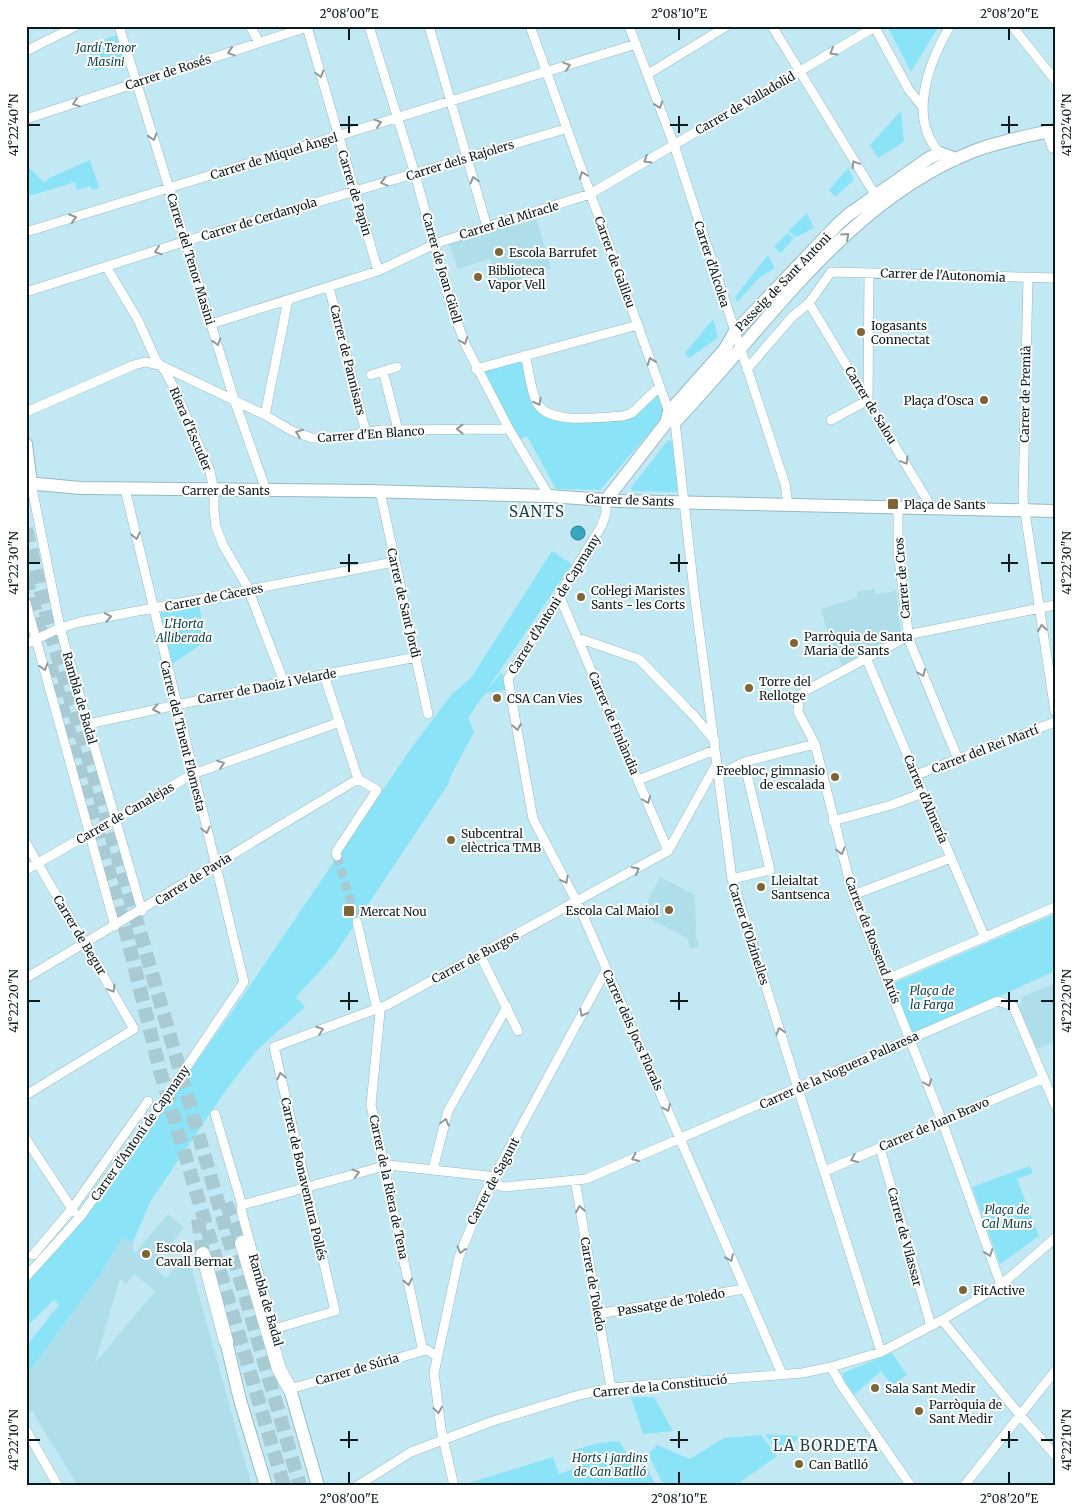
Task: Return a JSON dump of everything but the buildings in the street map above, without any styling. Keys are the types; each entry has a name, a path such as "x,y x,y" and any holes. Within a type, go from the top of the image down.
{"main road":[{"path":"242,1243 279,1369 290,1389"},
{"path":"202,1254 226,1341"}],"street":[{"path":"26,51 76,26"},
{"name":"Carrer del Tenor Masini","path":"119,26 235,402 266,490"},
{"path":"250,26 259,42"},
{"name":"Carrer de Joan Güell","path":"369,26 415,174 451,306 476,369 508,429 549,496"},
{"path":"429,26 452,100 487,227"},
{"name":"Carrer de Galileu","path":"530,26 565,129 672,417 684,502"},
{"name":"Carrer d'Alcolea","path":"629,26 674,144 734,333 785,484 788,504"},
{"path":"648,74 727,26"},
{"path":"772,26 878,200"},
{"path":"950,26 941,41 930,73 922,106 927,136 940,153 956,159"},
{"path":"1012,26 1055,80"},
{"name":"Carrer de Rosés","path":"26,119 308,27"},
{"name":"Carrer de Papin","path":"308,27 378,271"},
{"path":"875,27 909,90 922,106"},
{"name":"Carrer de Valladolid","path":"590,194 875,27"},
{"name":"Carrer de Miquel Àngel","path":"26,232 636,44"},
{"name":"Carrer dels Rajolers","path":"355,190 565,129"},
{"path":"1052,130 1052,148"},
{"name":"Passeig de Sant Antoni","path":"672,417 725,349 734,333 838,224 878,200 956,159 992,146 1052,130"},
{"name":"Passeig de Sant Antoni","path":"606,500 666,423 740,347 825,254 878,200 925,160 940,153"},
{"name":"Carrer de Cerdanyola","path":"26,292 355,190"},
{"name":"Carrer del Miracle","path":"211,324 378,271 435,244 590,194"},
{"name":"Riera d'Escuder","path":"107,268 174,388 210,470 214,491 216,527 223,545 248,590 284,682"},
{"name":"Carrer de l'Autonomia","path":"808,303 830,272 1055,278"},
{"path":"831,420 868,400 869,273"},
{"name":"Carrer de Premià","path":"1028,278 1024,510 1055,711"},
{"name":"Carrer de Pannisars","path":"329,287 366,433"},
{"path":"265,416 288,300"},
{"path":"747,369 792,317 808,303"},
{"name":"Carrer de Salou","path":"808,303 932,508"},
{"path":"476,369 638,325"},
{"path":"525,355 536,402 544,412 556,417 623,416 632,413 660,386"},
{"path":"26,412 140,363 160,365"},
{"name":"Carrer d'En Blanco","path":"160,365 292,431 312,438 330,439 398,430 508,429"},
{"path":"371,375 397,367"},
{"path":"383,371 398,430"},
{"path":"26,444 29,483"},
{"name":"Carrer de Sants","path":"29,483 125,489 380,491 549,496 606,500 1055,511"},
{"name":"Rambla de Badal","path":"29,483 60,628 142,911"},
{"name":"Carrer del Tinent Flomesta","path":"125,489 214,865 244,982"},
{"name":"Carrer de Sant Jordi","path":"380,491 428,714"},
{"name":"Carrer d'Antoni de Capmany","path":"508,679 602,525 606,512 606,500"},
{"name":"Carrer d'Olzinelles","path":"684,502 732,879 881,1352"},
{"name":"Carrer de Cros","path":"898,507 898,552 908,636 958,759"},
{"name":"Carrer de Càceres","path":"26,644 60,628 394,562"},
{"name":"Carrer de Finlàndia","path":"559,595 668,851"},
{"name":"Rambla de Badal","path":"26,603 115,926"},
{"path":"866,660 908,636 1055,605"},
{"path":"578,638 639,659 695,716 715,745 638,780"},
{"name":"Carrer de Daoiz i Velarde","path":"88,724 176,704 416,657"},
{"name":"Carrer de Rossend Arús","path":"866,660 805,692 799,697 798,712 815,744 853,895 911,1038 1001,1285"},
{"name":"Carrer d'Almería","path":"866,660 984,938"},
{"path":"324,675 358,779 377,790 336,852 337,856"},
{"name":"Carrer dels Jocs Florals","path":"508,679 532,819 577,902 782,1374"},
{"name":"Carrer de Canalejas","path":"26,870 116,820 193,774 340,722"},
{"name":"Carrer del Rei Martí","path":"916,775 1055,722"},
{"path":"718,775 744,762 815,744"},
{"path":"732,879 770,870 744,762"},
{"path":"668,851 717,763"},
{"name":"Carrer de Pavia","path":"26,978 142,911 214,865 358,779"},
{"path":"833,820 891,805 923,793"},
{"name":"Carrer de Begur","path":"26,843 134,1027 132,1031 26,1095"},
{"name":"Carrer de Burgos","path":"274,1047 377,1009 668,851"},
{"path":"853,895 950,858"},
{"path":"887,979 1055,908"},
{"name":"Carrer de la Riera de Tena","path":"357,922 377,1009 380,1012 371,1105 422,1347 426,1350"},
{"path":"480,954 518,1031"},
{"name":"Carrer de Sagunt","path":"454,1486 443,1439 435,1384 437,1356 460,1251 471,1221 606,970"},
{"name":"Carrer d'Antoni de Capmany","path":"28,1271 80,1217 159,1108 244,982"},
{"name":"Carrer de la Noguera Pallaresa","path":"432,1169 488,1176 491,1183 504,1187 586,1179 998,1001 1013,1006 1044,1078"},
{"path":"242,1205 385,1165 432,1169 448,1111 507,1007"},
{"name":"Carrer de Bonaventura Pollés","path":"274,1047 335,1312 274,1329"},
{"path":"1044,1078 1055,1105"},
{"name":"Carrer de Juan Bravo","path":"824,1171 1044,1078"},
{"name":"Carrer d'Antoni de Capmany","path":"33,1255 71,1210 148,1101"},
{"name":"Rambla de Badal","path":"215,1114 242,1205 241,1210 318,1486"},
{"path":"26,1139 71,1210 80,1217"},
{"name":"Carrer de Vilassar","path":"880,1148 931,1326"},
{"name":"Carrer de Toledo","path":"575,1180 611,1388"},
{"name":"Carrer de la Constitució","path":"357,1486 411,1452 536,1407 578,1395 611,1388 782,1374 831,1368 881,1352 942,1320 1001,1285 1055,1238"},
{"name":"Passatge de Toledo","path":"598,1314 744,1289"},
{"path":"942,1320 1018,1414 1055,1454"},
{"path":"226,1341 240,1400 266,1486"},
{"path":"426,1350 437,1356"},
{"name":"Carrer de Súria","path":"290,1389 426,1350"},
{"path":"831,1368 911,1486"},
{"path":"964,1486 1018,1414 1055,1371"},
{"path":"26,1430 30,1446 58,1486"}],"shaded area":[{"name":"Escola Barrufet","path":"536,217 551,269 497,285 490,259 458,269 449,244"},
{"path":"575,526 581,526 585,533 581,540 575,540 571,536 571,530"},
{"path":"874,589 876,594 896,591 901,633 842,665 838,655 834,656 821,609 857,598 857,592"},
{"name":"Escola Cal Maiol","path":"660,877 695,895 696,938 699,946 691,949 687,938 641,914"},
{"path":"1055,983 1055,1042 1037,1049 1019,1008 1024,996"},
{"path":"168,1214 184,1228 153,1266 166,1278 187,1253 252,1486 78,1486 32,1411 26,1416 26,1376 99,1276 122,1238 133,1242 133,1249 136,1252","holes":["134,1274 155,1291 95,1363 120,1279 126,1284"]}],"green space":[{"path":"887,26 939,26 911,72"},
{"name":"Jardí Tenor Masini","path":"116,35 124,62 95,71 88,46"},
{"path":"901,111 904,142 878,158 870,145"},
{"path":"90,160 99,188 92,190 90,186 77,190 75,182 26,197 26,165 45,183 49,178"},
{"path":"848,168 854,180 835,197 829,190"},
{"path":"807,213 814,228 796,237 788,231"},
{"path":"787,233 794,238 781,253 774,247"},
{"path":"768,255 775,268 759,278 737,302 735,297"},
{"path":"713,319 718,338 689,358 685,353"},
{"path":"523,359 540,411 623,418 657,391 663,407 660,420 600,490 556,489 527,436 519,440 483,369"},
{"path":"668,440 673,442 680,488 676,492 632,491 631,488"},
{"path":"552,551 572,564 486,691 501,673 503,674 506,690 485,693 468,718 474,732 450,777 449,783 335,954 296,997 305,1007 257,1050 226,1090 150,1202 133,1242 122,1238 99,1276 26,1376 26,1346 59,1305 54,1300 26,1327 26,1283 59,1248 117,1174 234,1009 412,747 452,694 471,678"},
{"name":"L'Horta Alliberada","path":"199,605 206,641 172,664 160,613"},
{"name":"Plaça de la Farga","path":"1055,914 1055,971 923,1031 912,1033 894,983"},
{"name":"Plaça de Cal Muns","path":"1030,1166 1033,1173 1017,1179 1039,1236 1000,1264 972,1187"},
{"path":"892,1353 907,1375 892,1385 881,1371 854,1395 843,1378 843,1373"},
{"path":"631,1397 654,1397 673,1431 643,1434"},
{"path":"765,1434 797,1436 799,1438 780,1454"},
{"path":"761,1435 777,1456 735,1486 664,1486 648,1454 657,1445 690,1459 724,1438"},
{"name":"Horts i jardins de Can Batlló","path":"619,1441 632,1461 642,1457 656,1486 459,1486 553,1457 559,1474 579,1467 574,1450 598,1443"}],"tunnel":[{"path":"26,529 52,637 138,925 300,1486"},
{"path":"26,577 42,636"},
{"path":"50,664 126,932 160,1071 284,1486"},
{"path":"337,856 357,922"},
{"path":"226,1203 242,1243"},
{"path":"198,1219 203,1254"}],"place":[{"name":"Escola Barrufet","path":"499,252"},
{"name":"Biblioteca Vapor Vell","path":"478,277"},
{"name":"Iogasants Connectat","path":"861,332"},
{"name":"Plaça d'Osca","path":"984,400"},
{"name":"Plaça de Sants","path":"893,504"},
{"name":"Col·legi Maristes Sants - les Corts","path":"581,597"},
{"name":"Parròquia de Santa Maria de Sants","path":"794,643"},
{"name":"Torre del Rellotge","path":"749,688"},
{"name":"CSA Can Vies","path":"497,698"},
{"name":"Freebloc, gimnasio de escalada","path":"835,777"},
{"name":"Subcentral elèctrica TMB","path":"451,840"},
{"name":"Lleialtat Santsenca","path":"761,887"},
{"name":"Escola Cal Maiol","path":"669,910"},
{"name":"Mercat Nou","path":"349,911"},
{"name":"Escola Cavall Bernat","path":"146,1254"},
{"name":"FitActive","path":"963,1290"},
{"name":"Sala Sant Medir","path":"875,1388"},
{"name":"Parròquia de Sant Medir","path":"919,1411"},
{"name":"Can Batlló","path":"799,1464"}],"district":[{"name":"SANTS","path":"537,511"},
{"name":"LA BORDETA","path":"826,1445"}]}
